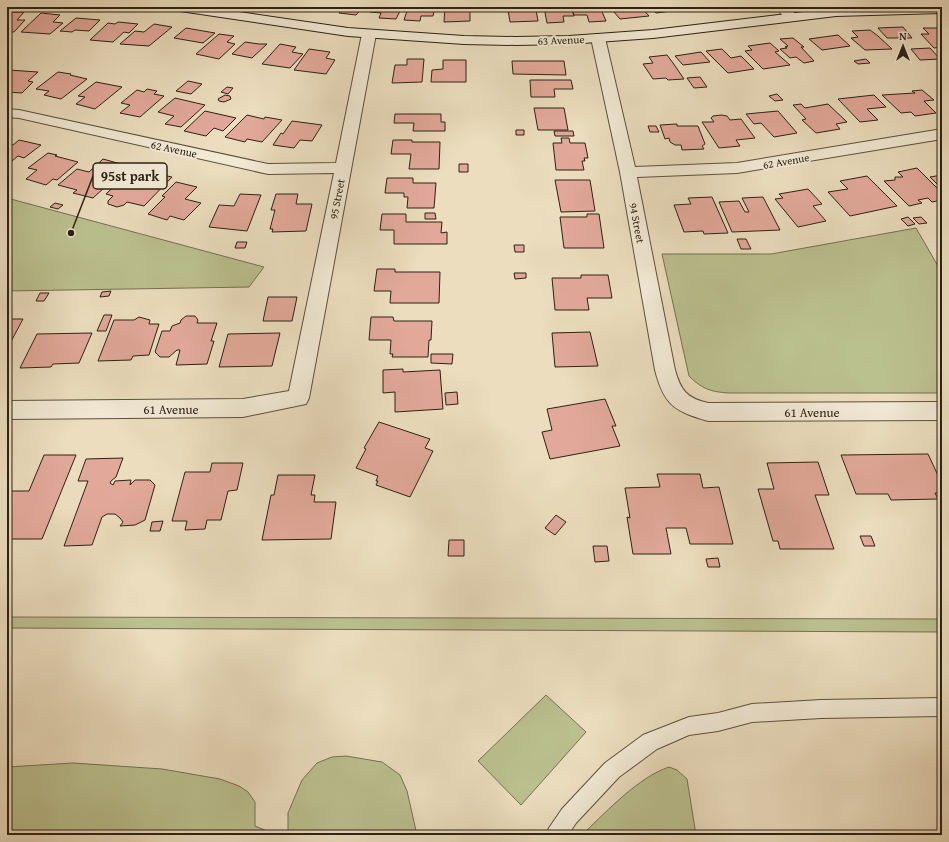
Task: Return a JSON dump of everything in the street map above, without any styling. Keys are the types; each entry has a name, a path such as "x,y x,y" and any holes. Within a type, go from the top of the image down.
{"street":[{"name":"63 Avenue","path":"180,7 326,30 489,41 598,38 653,34 864,10 942,9"},
{"path":"782,7 792,17"},
{"name":"95 Street","path":"304,363 369,34"},
{"name":"94 Street","path":"598,38 628,172 665,370 669,385 675,396 683,404"},
{"name":"62 Avenue","path":"7,113 19,114 268,169 342,168"},
{"name":"62 Avenue","path":"628,172 737,168 942,134"},
{"name":"61 Avenue","path":"7,410 243,408 298,398 304,363"},
{"name":"61 Avenue","path":"683,404 708,412 942,411"}],"lane":[{"path":"556,835 569,816 612,770 650,742 689,726 718,722 752,713 822,709 942,707"}],"green space":[{"path":"7,198 264,267 249,287 7,291"},
{"path":"916,228 942,273 942,393 729,393 707,389 698,384 689,376 662,254 771,254"},
{"path":"7,617 942,619 942,632 7,628"},
{"path":"546,695 586,732 521,805 478,761"},
{"path":"346,756 382,762 400,775 407,791 417,835 288,835 288,813 302,780 317,763 332,757"},
{"path":"73,763 162,769 220,779 239,786 248,792 255,802 255,826 267,831 271,835 7,835 7,767"},
{"path":"669,767 677,770 687,779 696,835 585,835 585,832 635,786 646,778"}],"building":[{"path":"304,7 330,7 327,11"},
{"path":"344,7 363,7 356,15 339,13"},
{"path":"372,7 402,7 396,19 379,18 381,13 370,12"},
{"path":"410,7 435,7 433,16 421,16 420,21 404,20"},
{"path":"445,7 470,8 470,21 444,22"},
{"path":"544,7 571,7 574,16 563,16 564,22 547,23"},
{"path":"571,7 600,7 606,21 589,22 587,15 574,15"},
{"path":"614,7 641,7 649,16 620,19 614,12 617,11"},
{"path":"651,7 677,7 680,10 656,13"},
{"path":"508,10 536,10 538,21 510,22"},
{"path":"7,12 24,12 17,20 25,20 14,32 7,32"},
{"path":"41,13 60,15 53,22 63,23 50,34 21,32"},
{"path":"76,18 100,20 89,31 60,31"},
{"path":"118,22 138,24 129,33 124,32 113,42 90,40 108,23 115,24"},
{"path":"154,24 172,27 149,46 120,44 135,31 144,32"},
{"path":"903,27 912,38 887,38 878,28"},
{"path":"186,28 215,33 203,43 174,38"},
{"path":"923,28 942,28 942,47 934,48 921,34 929,34"},
{"path":"870,30 892,49 865,50 851,38 858,37 852,31"},
{"path":"219,34 234,36 227,42 235,44 219,59 196,54"},
{"path":"838,35 850,46 822,50 809,39"},
{"path":"793,38 804,47 801,47 814,61 804,63 796,57 790,58 780,49 787,48 785,47 788,46 780,39"},
{"path":"245,42 267,44 252,58 232,54"},
{"path":"770,43 779,51 775,52 790,65 763,69 745,51 752,50 748,46"},
{"path":"280,44 296,47 292,52 303,54 290,68 262,64"},
{"path":"930,48 940,59 920,60 911,49"},
{"path":"309,49 330,52 326,58 335,60 326,74 294,70"},
{"path":"722,49 731,58 741,56 754,69 728,73 706,51"},
{"path":"701,52 710,62 683,65 675,56"},
{"path":"667,55 684,79 653,79 643,64 653,63 649,57"},
{"path":"407,59 424,59 422,82 392,83 395,65 407,65"},
{"path":"866,59 870,63 858,64 854,61"},
{"path":"443,60 466,60 466,82 431,82 432,70 443,69"},
{"path":"512,61 564,61 566,75 513,74"},
{"path":"8,70 38,72 28,81 33,82 22,93 7,92"},
{"path":"58,72 87,79 61,99 44,95 49,91 36,89"},
{"path":"700,77 707,87 694,88 687,78"},
{"path":"530,80 571,80 573,89 554,89 555,97 531,97"},
{"path":"188,81 202,84 191,94 176,91"},
{"path":"96,82 122,87 95,109 76,104 85,97 78,96"},
{"path":"227,87 233,88 228,94 221,92"},
{"path":"147,89 157,91 154,94 164,96 140,117 120,113 130,105 121,103 137,90 144,92"},
{"path":"922,90 934,100 924,101 936,113 915,116 911,112 901,113 882,95 915,93 912,91"},
{"path":"777,94 783,100 775,101 769,96"},
{"path":"225,95 230,96 231,99 224,102 219,101 218,99"},
{"path":"874,95 886,107 867,109 878,120 860,122 838,99"},
{"path":"175,98 205,105 181,127 165,124 174,116 158,112"},
{"path":"801,104 805,108 828,104 847,122 836,124 840,129 816,133 802,120 806,119 793,105"},
{"path":"534,108 564,108 568,130 538,130"},
{"path":"205,111 236,118 223,131 214,128 206,136 184,131"},
{"path":"778,111 797,133 774,137 761,123 754,124 746,114"},
{"path":"395,114 441,114 441,122 445,122 445,131 413,131 414,123 394,123"},
{"path":"247,115 264,119 265,117 282,120 262,142 247,139 245,142 225,137"},
{"path":"713,116 727,116 730,120 741,119 755,138 736,140 740,146 719,148 702,122 714,122 711,118"},
{"path":"292,121 322,125 312,141 300,140 294,148 273,145 281,133 283,134"},
{"path":"677,124 677,126 698,126 705,144 702,146 704,149 682,150 681,145 675,145 670,142 669,138 665,139 660,125"},
{"path":"648,126 656,126 659,132 650,132"},
{"path":"516,130 524,130 524,135 516,135"},
{"path":"554,131 573,131 574,136 555,136"},
{"path":"561,138 569,138 570,143 585,143 588,158 584,158 585,161 582,161 584,170 556,170 553,143 562,143"},
{"path":"19,140 41,145 24,158 18,156 7,165 7,144 13,145"},
{"path":"393,140 440,142 439,169 409,169 411,154 391,154"},
{"path":"48,153 78,162 57,180 53,179 46,185 26,179 37,170 28,168"},
{"path":"103,159 128,166 93,198 73,193 77,190 58,185 77,169 89,172"},
{"path":"459,164 468,164 468,172 459,172"},
{"path":"917,168 942,193 942,200 932,202 928,198 918,200 922,203 909,206 884,181 895,180 895,177 903,177 898,172"},
{"path":"153,173 172,177 144,206 127,202 124,205 117,207 108,204 108,201 113,196 106,194 124,177 139,181 141,179 145,180"},
{"path":"942,175 942,189 930,177"},
{"path":"867,176 897,206 850,216 828,192 848,189 840,181"},
{"path":"387,178 413,178 413,183 436,183 434,208 407,208 408,197 404,197 404,193 385,193"},
{"path":"555,180 590,180 595,211 561,212"},
{"path":"176,182 197,187 185,199 201,203 184,220 170,216 167,220 148,214 165,197 162,196"},
{"path":"808,189 822,204 813,206 826,221 798,227 775,199 783,198 779,194"},
{"path":"240,194 261,195 247,231 209,227 219,205 234,206"},
{"path":"276,194 298,194 296,204 312,204 306,231 272,232 273,229 270,229 275,210 271,210"},
{"path":"712,197 728,233 704,234 703,231 684,232 674,205 691,204 688,198"},
{"path":"763,197 780,230 732,232 719,202 739,201 745,212 749,212 742,198"},
{"path":"55,203 63,205 58,209 50,207"},
{"path":"425,213 435,213 436,219 425,219"},
{"path":"382,214 406,214 406,222 442,222 441,233 447,232 447,244 394,244 394,230 380,230"},
{"path":"587,214 599,214 604,248 564,248 560,217 587,217"},
{"path":"908,217 915,224 908,226 901,219"},
{"path":"921,217 927,223 919,224 913,218"},
{"path":"737,239 746,239 751,249 741,249"},
{"path":"237,242 247,242 245,248 235,248"},
{"path":"514,245 524,245 524,252 515,252"},
{"path":"377,269 395,269 395,272 440,272 439,303 390,303 391,291 374,291"},
{"path":"514,273 526,273 526,278 515,279"},
{"path":"581,275 608,275 612,298 587,298 589,310 555,310 552,278 581,278"},
{"path":"111,291 109,296 100,297 102,292"},
{"path":"40,293 49,293 44,301 36,301"},
{"path":"268,297 297,297 292,321 263,321"},
{"path":"104,315 112,315 106,331 97,331"},
{"path":"186,316 195,316 198,320 197,323 217,323 211,341 214,341 207,364 176,365 180,350 177,350 169,357 160,357 155,352 162,331 170,331 172,326 180,323"},
{"path":"139,317 150,320 149,324 159,324 149,355 133,356 131,360 98,361 114,320 134,320"},
{"path":"371,317 393,317 394,321 432,321 428,357 392,357 393,354 390,354 391,340 369,340"},
{"path":"7,319 23,319 7,349"},
{"path":"590,332 598,366 555,367 552,333"},
{"path":"92,333 79,363 53,364 51,367 20,368 37,334"},
{"path":"280,333 272,366 219,367 228,334"},
{"path":"431,354 453,354 452,364 431,363"},
{"path":"403,369 403,372 440,370 443,409 395,412 395,392 383,393 383,370"},
{"path":"457,392 458,404 446,405 445,393"},
{"path":"605,399 616,426 612,426 620,446 550,459 542,432 552,430 547,409"},
{"path":"379,422 430,439 425,448 433,451 410,497 376,485 378,476 356,468 366,449 364,448"},
{"path":"928,454 942,484 942,493 935,493 938,499 891,500 888,494 856,494 841,455"},
{"path":"44,455 76,455 42,539 7,539 7,491 29,491"},
{"path":"123,458 116,477 110,483 113,485 115,481 131,480 130,485 135,480 150,480 155,485 145,520 135,525 120,526 123,522 120,518 115,514 107,514 102,517 92,545 64,546 88,481 78,481 86,459"},
{"path":"818,462 829,495 815,495 834,549 780,549 778,541 773,541 758,489 774,489 767,463"},
{"path":"212,463 243,463 237,490 228,491 221,520 207,520 205,529 185,530 187,521 172,521 185,472 210,472"},
{"path":"657,474 700,474 703,488 719,487 733,544 690,544 686,528 666,528 671,554 633,554 627,517 630,518 625,488 660,487"},
{"path":"278,475 315,475 311,495 315,495 314,502 336,502 331,539 262,540 271,495 274,495"},
{"path":"556,515 566,522 555,535 545,528"},
{"path":"163,521 160,531 150,531 152,522"},
{"path":"860,536 871,536 875,546 864,546"},
{"path":"449,540 464,540 464,556 448,556"},
{"path":"593,546 607,546 609,561 595,562"},
{"path":"718,558 720,567 708,567 706,559"}],"place":[{"name":"95st park","path":"71,233"}]}
